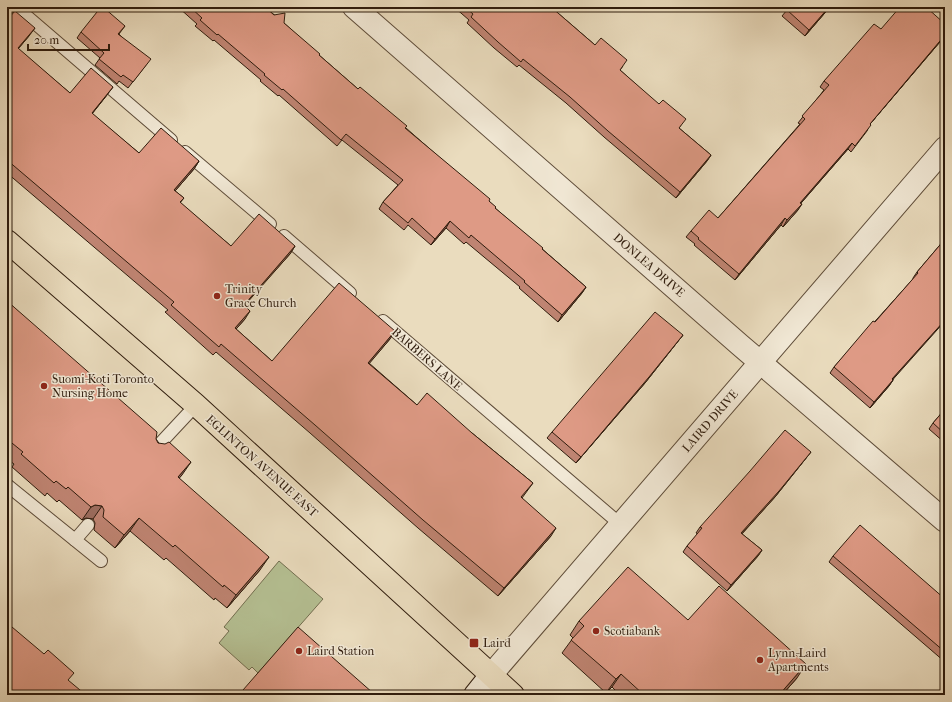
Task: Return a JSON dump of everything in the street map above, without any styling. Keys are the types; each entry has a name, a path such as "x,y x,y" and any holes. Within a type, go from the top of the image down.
{"main road":[{"name":"EGLINTON AVENUE EAST","path":"7,241 196,405 513,695"}],"street":[{"name":"DONLEA DRIVE","path":"354,7 760,363 945,521"},
{"name":"LAIRD DRIVE","path":"475,695 620,524 945,148"}],"lane":[{"path":"16,7 362,303"},
{"name":"BARBERS LANE","path":"374,314 620,524"},
{"path":"154,450 196,405"},
{"path":"7,485 101,561"},
{"path":"75,540 88,525"}],"green space":[{"path":"279,561 323,599 258,673 252,667 249,670 219,643 229,631 224,627"}],"building":[{"path":"101,7 103,7 125,26 118,34 151,59 133,82 123,75 121,77 99,59 104,53 81,32"},
{"path":"190,7 265,7 274,15 285,13 284,23 320,54 319,55 358,89 360,87 407,126 405,128 490,199 489,201 496,207 495,208 543,248 542,249 586,287 562,315 471,235 469,238 450,221 435,239 412,218 408,223 383,202 403,180 346,134 341,140 283,89 282,90 264,75 265,74 218,34 217,35 200,20 202,18"},
{"path":"465,7 551,7 595,45 601,38 627,60 620,70 659,104 663,100 686,119 679,128 711,155 680,192 570,97 523,59 521,62 471,17 473,14"},
{"path":"789,7 829,7 809,30 787,10"},
{"path":"900,7 926,7 945,24 945,35 870,124 871,125 855,146 852,143 800,203 802,204 787,220 785,218 739,274 698,239 699,238 691,231 709,210 718,218 805,119 802,116 829,85 824,81 874,24 881,29"},
{"path":"15,11 35,28 18,48 70,93 91,68 113,87 92,113 139,153 161,128 199,161 174,190 184,198 180,202 231,246 259,214 295,246 244,305 250,311 235,328 272,361 339,283 395,331 368,363 417,405 427,393 472,433 533,483 521,497 556,528 504,588 423,520 221,344 219,347 171,305 174,302 7,160 7,20"},
{"path":"945,239 945,320 892,379 893,380 874,402 834,367 873,321 875,322 918,273 917,272"},
{"name":"Suomi-Koti Toronto Nursing Home","path":"7,301 157,432 156,439 158,443 165,444 169,442 191,462 178,477 269,557 236,595 224,585 223,587 175,545 173,547 139,518 124,535 103,517 104,510 102,506 95,505 91,507 68,487 66,489 56,481 54,483 21,454 23,452 7,439"},
{"path":"655,312 683,335 581,457 552,432"},
{"path":"945,409 945,434 933,423"},
{"path":"785,430 811,452 779,491 741,533 762,550 731,585 687,546 702,528 700,527"},
{"path":"860,525 945,599 945,652 833,556"},
{"path":"628,567 688,620 719,586 806,664 779,695 644,695 621,674 616,679 571,640 584,626 579,621"},
{"path":"12,627 44,654 48,650 74,673 68,680 86,695 7,695 7,633"},
{"name":"Laird Station","path":"298,627 373,693 372,695 249,695 243,690"}],"place":[{"name":"Trinity Grace Church","path":"217,296"},
{"name":"Suomi-Koti Toronto Nursing Home","path":"44,386"},
{"name":"Scotiabank","path":"596,631"},
{"name":"Laird","path":"474,643"},
{"name":"Laird Station","path":"299,651"},
{"name":"Lynn-Laird Apartments","path":"760,660"}]}
